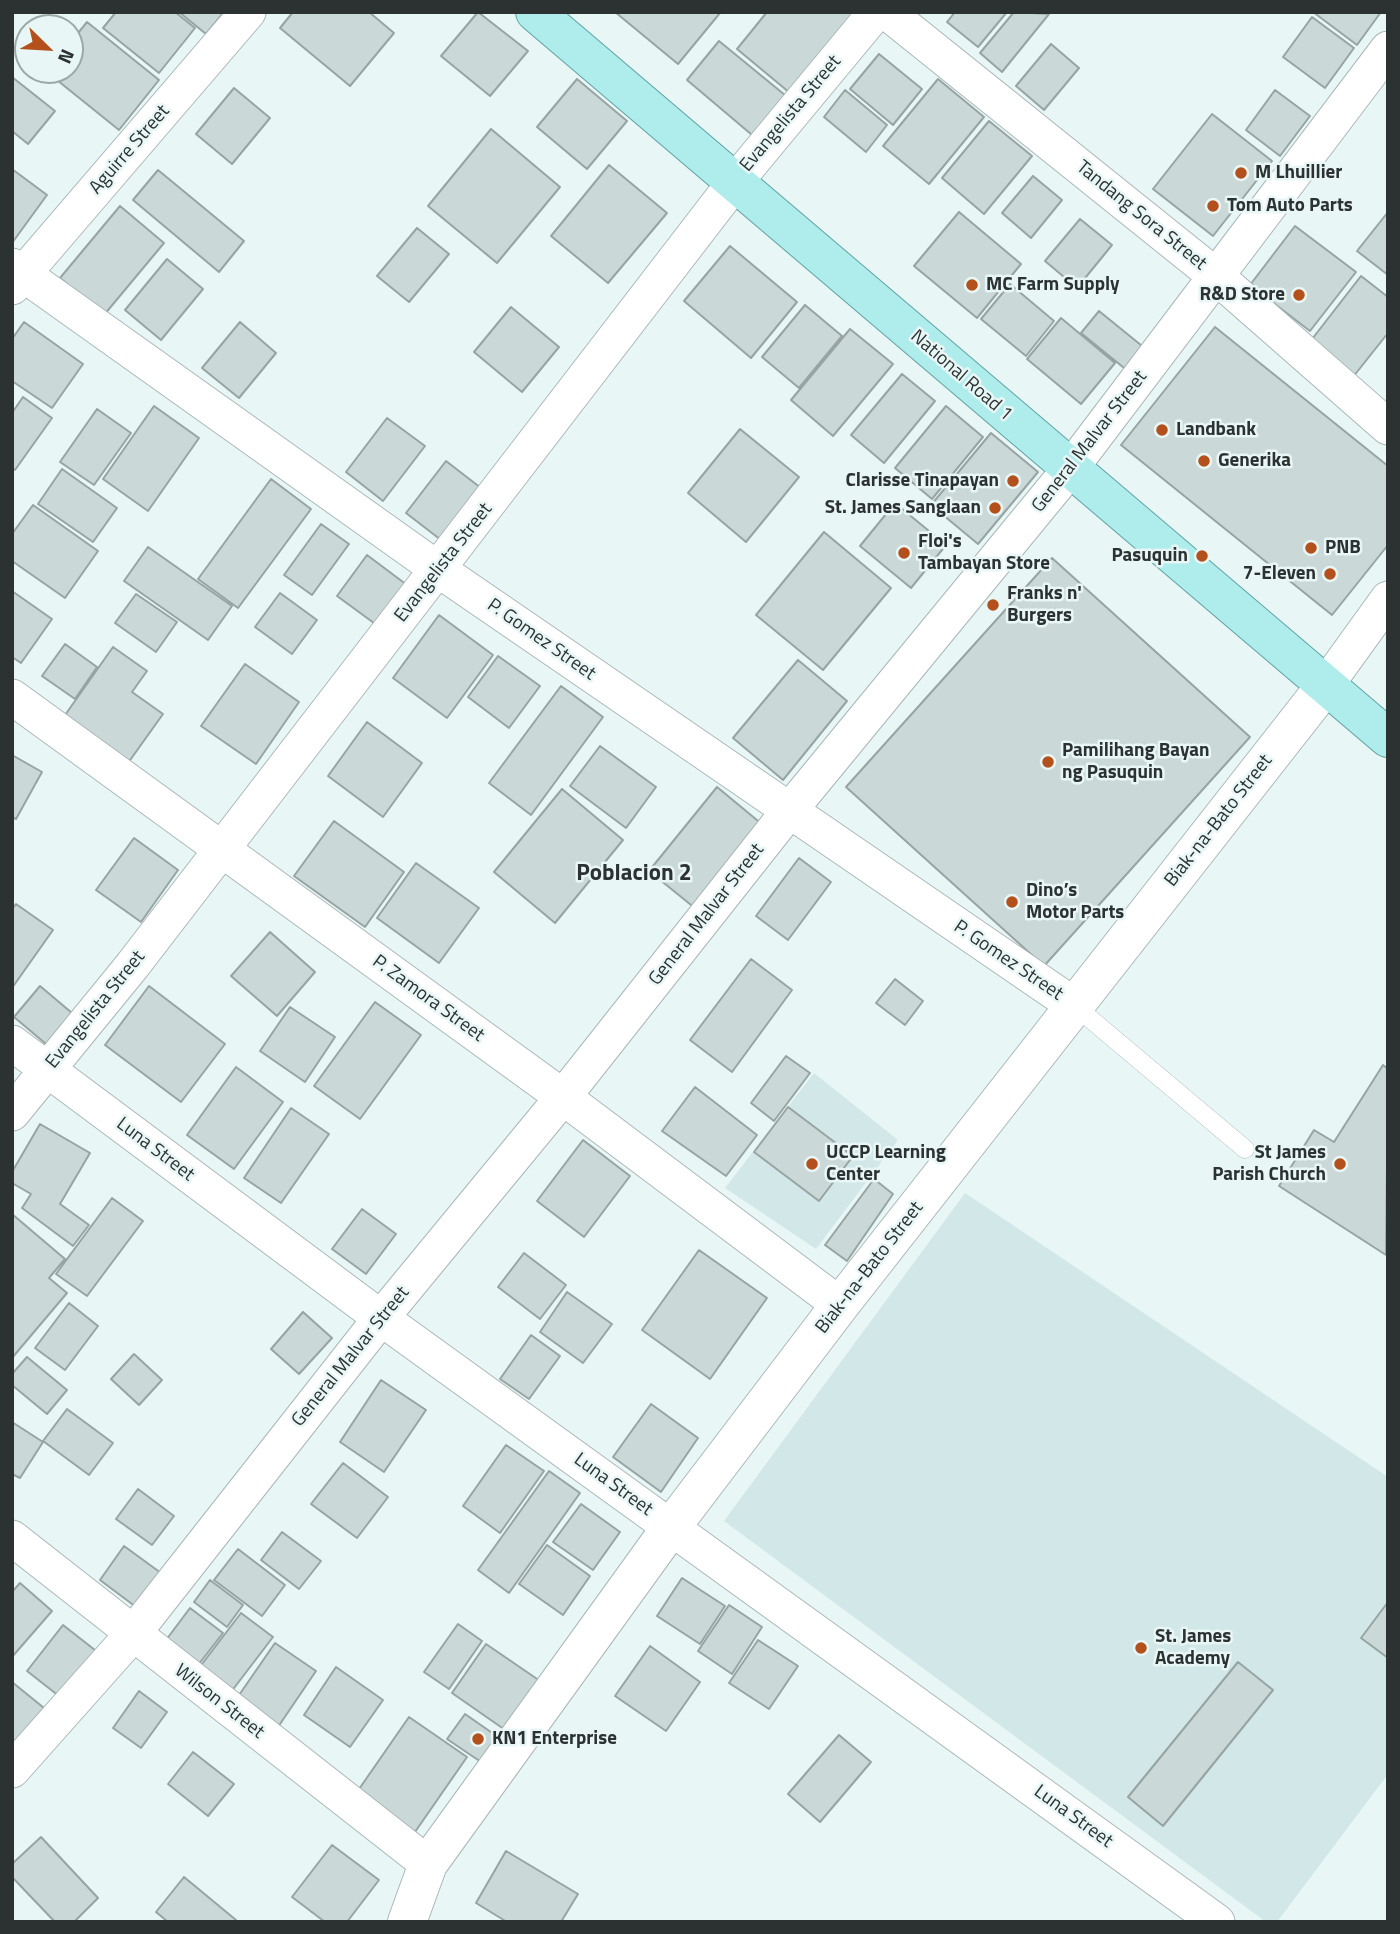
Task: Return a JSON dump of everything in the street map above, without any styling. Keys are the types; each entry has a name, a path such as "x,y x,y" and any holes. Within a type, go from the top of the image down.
{"main road":[{"name":"National Road 1","path":"535,12 1388,738"},
{"name":"Biak-na-Bato Street","path":"407,1922 428,1864 672,1527 840,1305 1326,685"}],"street":[{"name":"Aguirre Street","path":"16,276 248,12"},
{"name":"Evangelista Street","path":"12,1113 439,570 735,182 876,12"},
{"name":"Tandang Sora Street","path":"887,12 1217,277 1388,427"},
{"name":"General Malvar Street","path":"12,1770 132,1635 381,1318 563,1097 789,811 1070,469 1388,48"},
{"name":"P. Gomez Street","path":"16,276 1075,1006"},
{"name":"Biak-na-Bato Street","path":"1326,685 1388,599"},
{"name":"P. Zamora Street","path":"12,697 563,1097 840,1305"},
{"name":"Luna Street","path":"12,1043 381,1318 1217,1922"},
{"name":"Wilson Street","path":"12,1538 132,1635 428,1864"}],"lane":[{"path":"1075,1006 1245,1149"}],"shaded area":[{"name":"UCCP Learning Center","path":"814,1073 898,1140 816,1249 725,1188"},
{"name":"St. James Academy","path":"965,1193 1388,1477 1388,1774 1277,1922 1266,1922 724,1521"}],"building":[{"path":"116,12 175,12 195,28 159,73 103,28"},
{"path":"179,12 224,12 206,34"},
{"path":"293,12 369,12 394,33 350,86 280,28"},
{"path":"478,12 528,51 490,96 441,56"},
{"path":"615,12 718,12 720,13 678,64"},
{"path":"767,12 851,12 860,20 796,98 737,49"},
{"path":"955,12 1007,12 978,47 947,22"},
{"path":"1014,12 1049,14 1002,72 980,53"},
{"path":"1313,12 1381,12 1357,45"},
{"path":"1312,17 1354,48 1325,88 1283,57"},
{"path":"87,22 159,80 119,130 62,84 84,84 84,26"},
{"path":"719,41 791,100 758,140 687,80"},
{"path":"1051,44 1079,68 1044,110 1016,86"},
{"path":"879,54 922,89 893,125 850,89"},
{"path":"12,77 14,84 21,84 55,111 28,144 12,131"},
{"path":"577,79 627,121 587,169 537,127"},
{"path":"938,79 984,117 929,184 883,146"},
{"path":"234,88 270,118 232,164 196,134"},
{"path":"845,90 887,125 866,152 824,117"},
{"path":"1275,90 1310,116 1280,156 1246,130"},
{"path":"1212,114 1272,161 1213,236 1153,189"},
{"path":"989,121 1032,156 984,214 942,178"},
{"path":"491,129 560,187 497,263 428,206"},
{"path":"609,165 667,213 608,283 551,236"},
{"path":"12,169 47,195 12,243"},
{"path":"158,170 244,241 219,272 133,200"},
{"path":"1033,176 1062,200 1031,238 1002,213"},
{"path":"120,206 164,243 104,315 60,278"},
{"path":"959,212 1021,264 977,318 914,266"},
{"path":"1388,212 1388,275 1357,251"},
{"path":"1080,219 1112,245 1077,288 1045,261"},
{"path":"1295,226 1356,272 1310,331 1250,285"},
{"path":"417,228 449,254 409,302 377,276"},
{"path":"730,246 797,302 751,358 684,301"},
{"path":"167,259 203,289 161,340 125,310"},
{"path":"1361,276 1388,297 1388,333 1353,377 1309,343"},
{"path":"1010,284 1054,321 1026,356 981,319"},
{"path":"805,305 842,336 799,388 762,357"},
{"path":"511,307 559,347 522,392 474,352"},
{"path":"1099,311 1147,350 1129,372 1081,333"},
{"path":"1061,318 1115,363 1081,404 1027,359"},
{"path":"24,322 83,364 52,408 12,381 12,339"},
{"path":"240,322 276,353 239,398 202,368"},
{"path":"1215,327 1388,466 1388,545 1332,615 1121,445"},
{"path":"850,329 893,364 833,436 791,400"},
{"path":"902,374 935,401 884,463 851,435"},
{"path":"23,397 52,418 15,470 12,468 12,413"},
{"path":"154,406 199,438 148,511 103,479"},
{"path":"946,406 983,437 932,499 895,468"},
{"path":"97,409 131,433 94,485 60,462"},
{"path":"387,418 425,446 383,501 346,472"},
{"path":"740,429 799,477 746,542 688,493"},
{"path":"991,433 1038,472 978,544 931,505"},
{"path":"446,461 481,488 441,540 406,513"},
{"path":"62,469 117,508 93,542 38,504"},
{"path":"271,479 311,509 238,608 198,579"},
{"path":"895,503 946,545 911,588 860,546"},
{"path":"33,505 98,551 65,598 12,561 12,534"},
{"path":"321,524 349,544 312,595 284,575"},
{"path":"824,532 891,588 823,670 756,615"},
{"path":"148,547 232,606 208,640 124,581"},
{"path":"367,555 407,585 378,626 337,596"},
{"name":"Pamilihang Bayan ng Pasuquin","path":"1052,558 1250,737 1044,966 846,787"},
{"path":"12,591 52,619 21,663 12,657"},
{"path":"280,593 317,620 292,654 255,627"},
{"path":"136,594 177,622 156,652 115,623"},
{"path":"439,615 493,655 447,718 393,678"},
{"path":"65,644 97,667 75,699 42,676"},
{"path":"113,647 147,671 132,692 163,714 128,763 63,718"},
{"path":"498,656 540,686 509,728 468,697"},
{"path":"798,660 847,701 783,780 733,738"},
{"path":"245,664 299,702 256,764 201,726"},
{"path":"561,686 603,717 531,815 489,783"},
{"path":"367,722 422,763 383,817 328,776"},
{"path":"600,746 656,787 626,828 570,786"},
{"path":"12,755 42,772 16,819 12,817"},
{"path":"717,787 769,830 701,913 649,871"},
{"path":"562,789 623,840 555,923 494,872"},
{"path":"334,821 404,872 365,927 294,876"},
{"path":"134,838 178,870 141,922 96,890"},
{"path":"799,858 831,882 788,940 756,916"},
{"path":"416,863 479,908 439,963 377,918"},
{"path":"16,904 53,930 12,988 12,909"},
{"path":"270,932 315,972 277,1016 231,976"},
{"path":"751,959 792,990 732,1072 690,1040"},
{"path":"895,979 923,1001 905,1025 876,1003"},
{"path":"40,986 72,1013 46,1044 14,1017"},
{"path":"149,986 225,1044 181,1102 105,1045"},
{"path":"375,1002 421,1035 360,1119 314,1086"},
{"path":"290,1007 335,1037 305,1082 260,1051"},
{"path":"786,1056 810,1073 774,1121 751,1103"},
{"name":"St James Parish Church","path":"1383,1065 1388,1069 1386,1255 1279,1186 1314,1130 1334,1142"},
{"path":"236,1067 283,1102 234,1169 187,1135"},
{"path":"695,1087 757,1135 726,1176 662,1131"},
{"path":"788,1107 853,1156 819,1201 754,1152"},
{"path":"291,1108 329,1134 281,1203 244,1178"},
{"path":"40,1124 90,1153 60,1204 89,1225 73,1246 22,1208 31,1194 12,1183 12,1172"},
{"path":"583,1140 630,1176 584,1237 537,1201"},
{"path":"874,1179 893,1194 847,1261 825,1245"},
{"path":"112,1198 143,1221 87,1296 56,1274"},
{"path":"362,1209 396,1234 366,1274 332,1249"},
{"path":"12,1214 65,1259 49,1278 67,1293 12,1358"},
{"path":"699,1250 767,1298 710,1379 642,1330"},
{"path":"524,1253 566,1285 540,1319 498,1287"},
{"path":"567,1292 612,1324 583,1363 540,1332"},
{"path":"69,1303 98,1326 65,1370 35,1348"},
{"path":"303,1312 332,1338 299,1374 271,1349"},
{"path":"531,1335 560,1356 529,1399 500,1379"},
{"path":"134,1354 162,1380 139,1405 111,1379"},
{"path":"27,1357 67,1390 47,1414 12,1385 12,1374"},
{"path":"381,1380 426,1410 384,1472 340,1442"},
{"path":"651,1404 698,1438 661,1492 613,1457"},
{"path":"67,1409 113,1443 89,1475 43,1441"},
{"path":"12,1422 43,1442 20,1478 12,1474"},
{"path":"506,1445 544,1471 500,1533 463,1506"},
{"path":"343,1463 388,1497 357,1538 311,1504"},
{"path":"549,1471 580,1493 509,1593 478,1570"},
{"path":"138,1489 174,1516 152,1545 116,1519"},
{"path":"581,1504 620,1532 593,1570 553,1542"},
{"path":"282,1532 321,1561 299,1589 261,1560"},
{"path":"547,1545 590,1576 563,1615 519,1584"},
{"path":"124,1546 161,1573 136,1607 100,1580"},
{"path":"238,1549 285,1585 262,1616 214,1580"},
{"path":"682,1578 725,1606 700,1644 657,1616"},
{"path":"210,1580 243,1605 227,1627 194,1602"},
{"path":"20,1583 52,1611 12,1657 12,1592"},
{"path":"1388,1602 1388,1658 1361,1638"},
{"path":"729,1605 762,1627 732,1674 698,1651"},
{"path":"190,1608 223,1633 195,1669 163,1644"},
{"path":"241,1613 273,1637 231,1692 199,1668"},
{"path":"458,1624 482,1641 449,1689 424,1672"},
{"path":"63,1625 100,1654 64,1700 27,1671"},
{"path":"758,1640 798,1666 769,1709 729,1683"},
{"path":"275,1643 316,1671 278,1727 237,1698"},
{"path":"486,1644 543,1683 508,1732 452,1693"},
{"path":"650,1646 700,1682 666,1731 615,1696"},
{"path":"1238,1662 1273,1690 1163,1826 1128,1797"},
{"path":"336,1667 383,1700 350,1747 304,1715"},
{"path":"12,1682 44,1708 12,1747"},
{"path":"139,1691 167,1712 141,1748 113,1728"},
{"path":"465,1714 498,1737 481,1762 447,1739"},
{"path":"409,1717 467,1757 415,1832 357,1792"},
{"path":"839,1735 871,1762 820,1822 788,1794"},
{"path":"193,1752 234,1784 208,1816 168,1784"},
{"path":"41,1837 98,1898 74,1922 55,1922 12,1877 12,1864"},
{"path":"332,1845 379,1880 347,1922 325,1922 292,1897"},
{"path":"506,1851 578,1894 561,1922 507,1922 476,1903"},
{"path":"184,1877 236,1920 235,1922 168,1922 156,1912"}],"place":[{"name":"M Lhuillier","path":"1241,173"},
{"name":"Tom Auto Parts","path":"1213,206"},
{"name":"MC Farm Supply","path":"972,285"},
{"name":"R&D Store","path":"1299,295"},
{"name":"Landbank","path":"1162,430"},
{"name":"Generika","path":"1204,461"},
{"name":"Clarisse Tinapayan","path":"1013,481"},
{"name":"St. James Sanglaan","path":"995,508"},
{"name":"PNB","path":"1311,548"},
{"name":"Floi's Tambayan Store","path":"904,553"},
{"name":"Pasuquin","path":"1202,556"},
{"name":"7-Eleven","path":"1330,574"},
{"name":"Franks n' Burgers","path":"993,605"},
{"name":"Pamilihang Bayan ng Pasuquin","path":"1048,762"},
{"name":"Dino’s Motor Parts","path":"1012,902"},
{"name":"UCCP Learning Center","path":"812,1164"},
{"name":"St James Parish Church","path":"1340,1164"},
{"name":"St. James Academy","path":"1141,1648"},
{"name":"KN1 Enterprise","path":"478,1739"}],"district":[{"name":"Poblacion 2","path":"634,874"}]}
